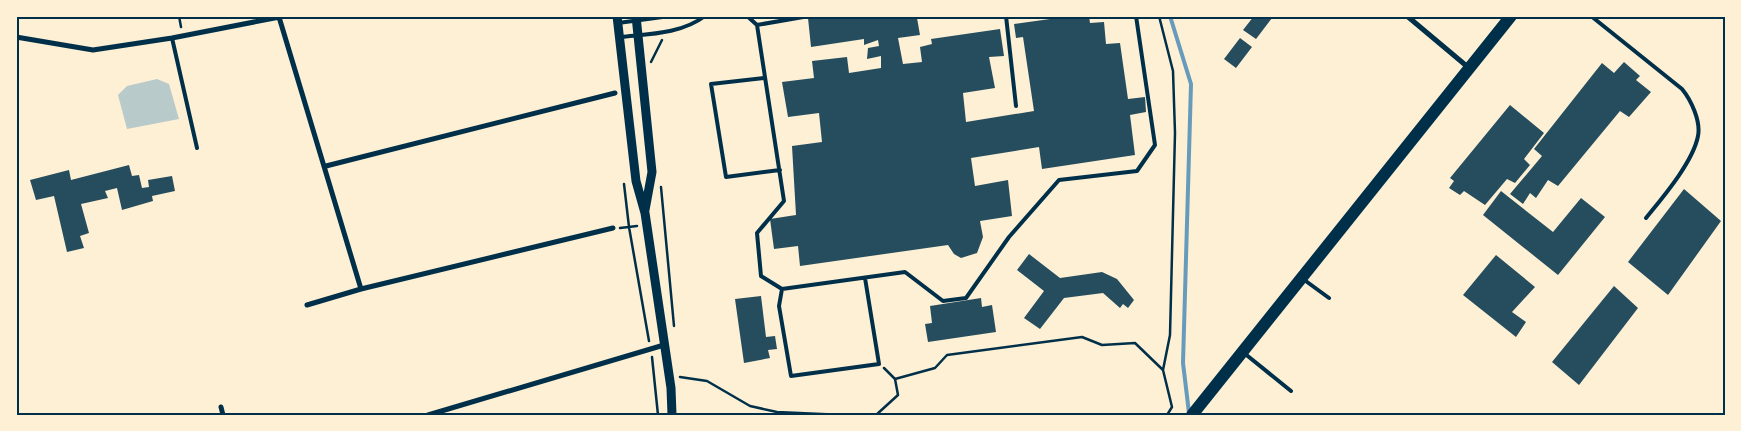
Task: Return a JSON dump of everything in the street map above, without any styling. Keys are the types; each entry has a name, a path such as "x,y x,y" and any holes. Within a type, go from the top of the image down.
{"highway":[{"path":"1192,415 1511,16"}],"street":[{"path":"245,16 247,22"},
{"path":"1407,16 1469,68"},
{"path":"16,37 93,50 172,38 247,22 282,17 361,290"},
{"path":"636,19 652,172 645,212"},
{"path":"617,20 636,181 645,212 671,388 672,415"},
{"path":"326,166 615,93"},
{"path":"307,305 613,228"},
{"path":"428,415 664,345"},
{"path":"221,407 223,415"}],"lane":[{"path":"617,20 670,16"},
{"path":"620,37 661,32 695,23 705,16"},
{"path":"747,16 757,25 784,201 757,233 761,276 782,289 905,272 943,301 966,298 1009,237 1059,180 1137,171 1155,145 1136,16"},
{"path":"757,25 809,16"},
{"path":"1006,16 1016,106"},
{"path":"1591,16 1682,89 1688,97 1698,123 1698,136 1690,155 1646,218"},
{"path":"172,38 197,148"},
{"path":"765,78 711,84 726,177 780,170"},
{"path":"782,289 779,306 791,376 878,364 865,278"},
{"path":"1301,278 1329,298"},
{"path":"1242,352 1291,391"}],"path":[{"path":"179,16 183,35"},
{"path":"1160,16 1173,71 1174,133 1170,335 1163,370 1172,407 1167,415"},
{"path":"652,71 651,61 662,42 661,32"},
{"path":"624,181 629,227 651,350 658,415"},
{"path":"661,186 675,330"},
{"path":"613,228 646,225"},
{"path":"876,415 898,395 895,380 935,368 947,355 1082,338 1102,345 1135,343 1163,370"},
{"path":"679,368 680,377 707,380 750,406 777,412 844,415"}],"shaded area":[{"path":"157,79 169,84 179,119 127,129 118,95 127,86"}],"building":[{"path":"823,16 925,16 917,18 920,35 898,38 903,64 922,62 920,47 932,44 931,39 1000,29 1004,56 989,57 995,88 963,93 966,122 1034,111 1023,37 1016,38 1014,24 1050,19 1050,16 1089,16 1090,23 1104,22 1106,44 1120,43 1128,99 1145,97 1146,112 1130,115 1135,155 1042,169 1039,147 971,158 975,186 1008,180 1012,216 980,221 983,237 977,253 961,258 954,254 948,245 800,266 798,246 774,249 770,219 796,215 792,146 822,142 819,113 788,117 782,82 814,78 812,61 847,57 849,73 881,68 881,56 867,59 868,48 879,46 878,40 864,45 864,39 811,47 808,18"},
{"path":"1254,16 1272,18 1256,39 1243,30"},
{"path":"1240,38 1252,47 1236,68 1224,59"},
{"path":"1624,62 1640,76 1636,80 1651,92 1629,117 1620,111 1558,186 1548,180 1536,198 1530,193 1523,204 1510,194 1542,156 1534,149 1602,63 1614,73"},
{"path":"1510,105 1544,133 1524,159 1530,165 1515,183 1507,179 1485,205 1464,191 1460,195 1449,188 1454,181 1450,178"},
{"path":"129,165 132,176 139,175 142,188 149,187 148,180 172,176 175,191 152,196 153,201 122,210 117,188 105,191 108,198 81,204 89,233 80,236 84,248 67,252 54,196 36,200 30,180 69,170 71,180"},
{"path":"1684,189 1721,221 1668,295 1628,262"},
{"path":"1501,191 1553,232 1581,198 1605,217 1558,275 1483,215"},
{"path":"1029,254 1060,278 1102,272 1117,279 1134,300 1128,308 1123,304 1120,308 1103,293 1064,298 1040,329 1024,318 1044,291 1017,270"},
{"path":"1496,255 1535,287 1512,312 1526,322 1516,337 1463,295"},
{"path":"1614,286 1638,308 1579,385 1552,362"},
{"path":"761,296 766,337 775,336 777,349 768,350 770,358 744,363 735,299"},
{"path":"981,298 982,307 992,305 996,332 928,342 925,324 932,323 930,306"}],"waterway":[{"path":"1170,16 1191,84 1183,363 1189,413"}]}
